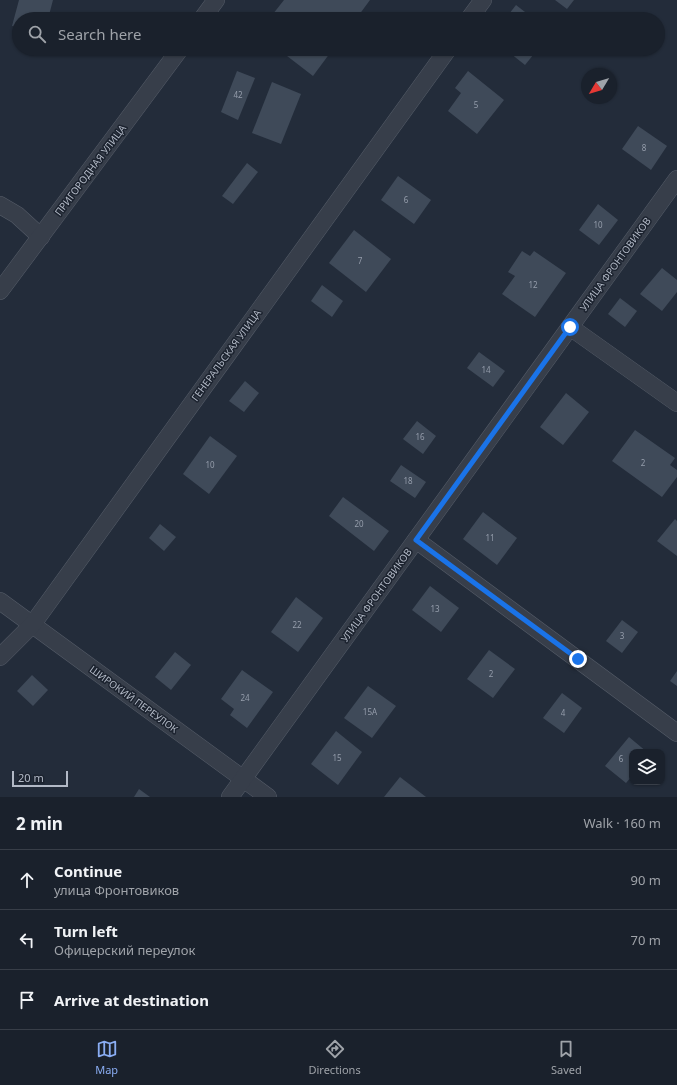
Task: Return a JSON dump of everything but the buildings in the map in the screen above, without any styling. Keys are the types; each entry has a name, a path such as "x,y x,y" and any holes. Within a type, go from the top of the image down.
{"street":[{"path":"207,12 216,0"},
{"path":"474,12 483,0"},
{"name":"ПРИГОРОДНАЯ УЛИЦА","path":"0,292 175,56"},
{"name":"ГЕНЕРАЛЬСКАЯ УЛИЦА","path":"0,657 32,625 443,56"},
{"name":"УЛИЦА ФРОНТОВИКОВ","path":"230,797 677,179"},
{"path":"0,205 17,215 41,237"},
{"path":"570,327 677,403"},
{"path":"416,540 677,733"},
{"name":"ШИРОКИЙ ПЕРЕУЛОК","path":"0,601 268,797"}],"route":[{"path":"570,327 416,540 578,659"}]}
